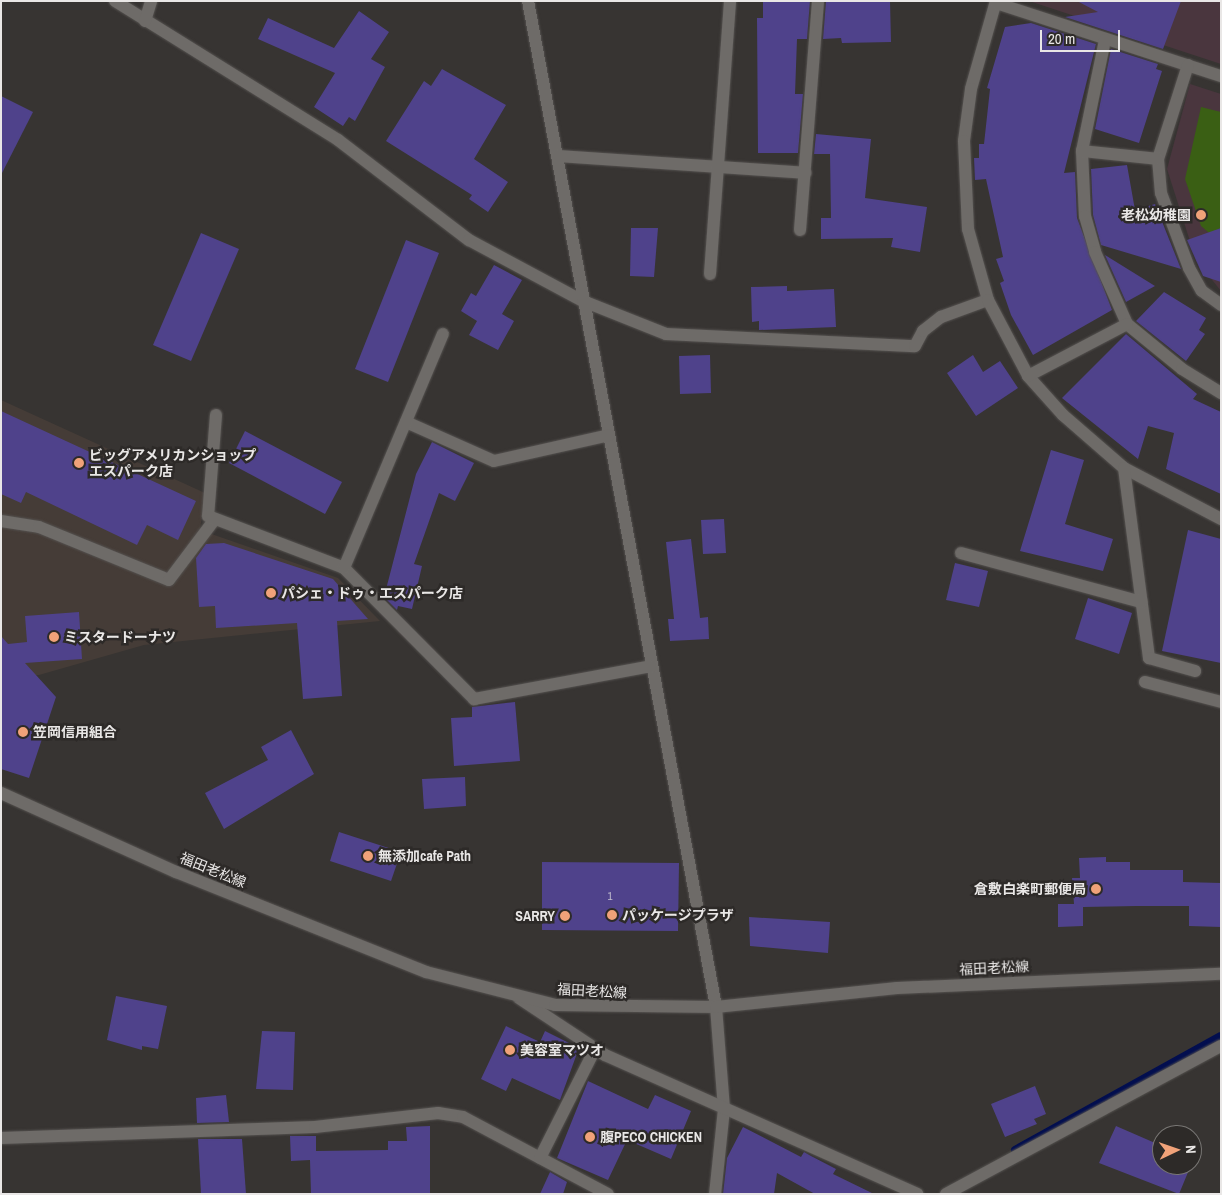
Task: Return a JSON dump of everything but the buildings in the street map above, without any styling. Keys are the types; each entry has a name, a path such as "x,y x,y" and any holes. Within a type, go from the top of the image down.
{"street":[{"path":"115,1 338,140 469,240 583,300 666,334 915,346 923,331 941,316 988,300"},
{"path":"145,21 150,1"},
{"path":"528,1 716,1007 724,1109 715,1194"},
{"path":"710,274 730,1"},
{"path":"800,230 818,1"},
{"path":"1221,76 1105,40 996,2 971,89 964,141 968,229 988,300 1028,376 1063,415 1124,468 1221,519"},
{"path":"1105,40 1082,151 1085,216 1095,252 1127,324 1182,369 1221,393"},
{"path":"1188,65 1158,159 1161,193 1189,268 1202,291 1221,304"},
{"path":"1082,151 1158,159"},
{"path":"557,156 717,170 804,173"},
{"path":"1028,376 1127,324"},
{"path":"344,568 443,334"},
{"path":"216,416 208,516 344,568 474,699 652,666"},
{"path":"406,422 494,461 609,435"},
{"path":"1124,468 1149,658 1195,671"},
{"path":"1,521 39,528 169,580 215,519"},
{"path":"961,553 1141,602"},
{"path":"1145,682 1221,702"},
{"name":"福田老松線","path":"1,792 176,872 426,972 519,998 618,1009 716,1007 897,988 1221,974"},
{"path":"519,998 595,1049 724,1109 917,1194"},
{"path":"946,1194 1221,1046"},
{"path":"540,1158 595,1049"},
{"path":"1,1138 315,1127 438,1113 463,1117 608,1194"}],"shaded area":[{"path":"1029,1 1221,1 1221,64"},
{"name":"老松幼稚園","path":"1190,84 1221,94 1221,291 1196,260 1167,169"},
{"path":"1,400 205,493 200,530 338,578 380,621 144,645 39,675 1,679"}],"green space":[{"path":"1201,107 1221,112 1221,243 1201,226 1185,179"}],"waterway":[{"path":"1015,1150 1221,1036"}],"place":[{"name":"老松幼稚園","path":"1201,215"},
{"name":"ビッグアメリカンショップ エスパーク店","path":"79,463"},
{"name":"パシェ・ドゥ・エスパーク店","path":"271,593"},
{"name":"ミスタードーナツ","path":"54,637"},
{"name":"笠岡信用組合","path":"23,732"},
{"name":"無添加cafe Path","path":"368,856"},
{"name":"倉敷白楽町郵便局","path":"1096,889"},
{"name":"パッケージプラザ","path":"612,915"},
{"name":"SARRY","path":"565,916"},
{"name":"美容室マツオ","path":"510,1050"},
{"name":"腹PECO CHICKEN","path":"590,1137"}]}
